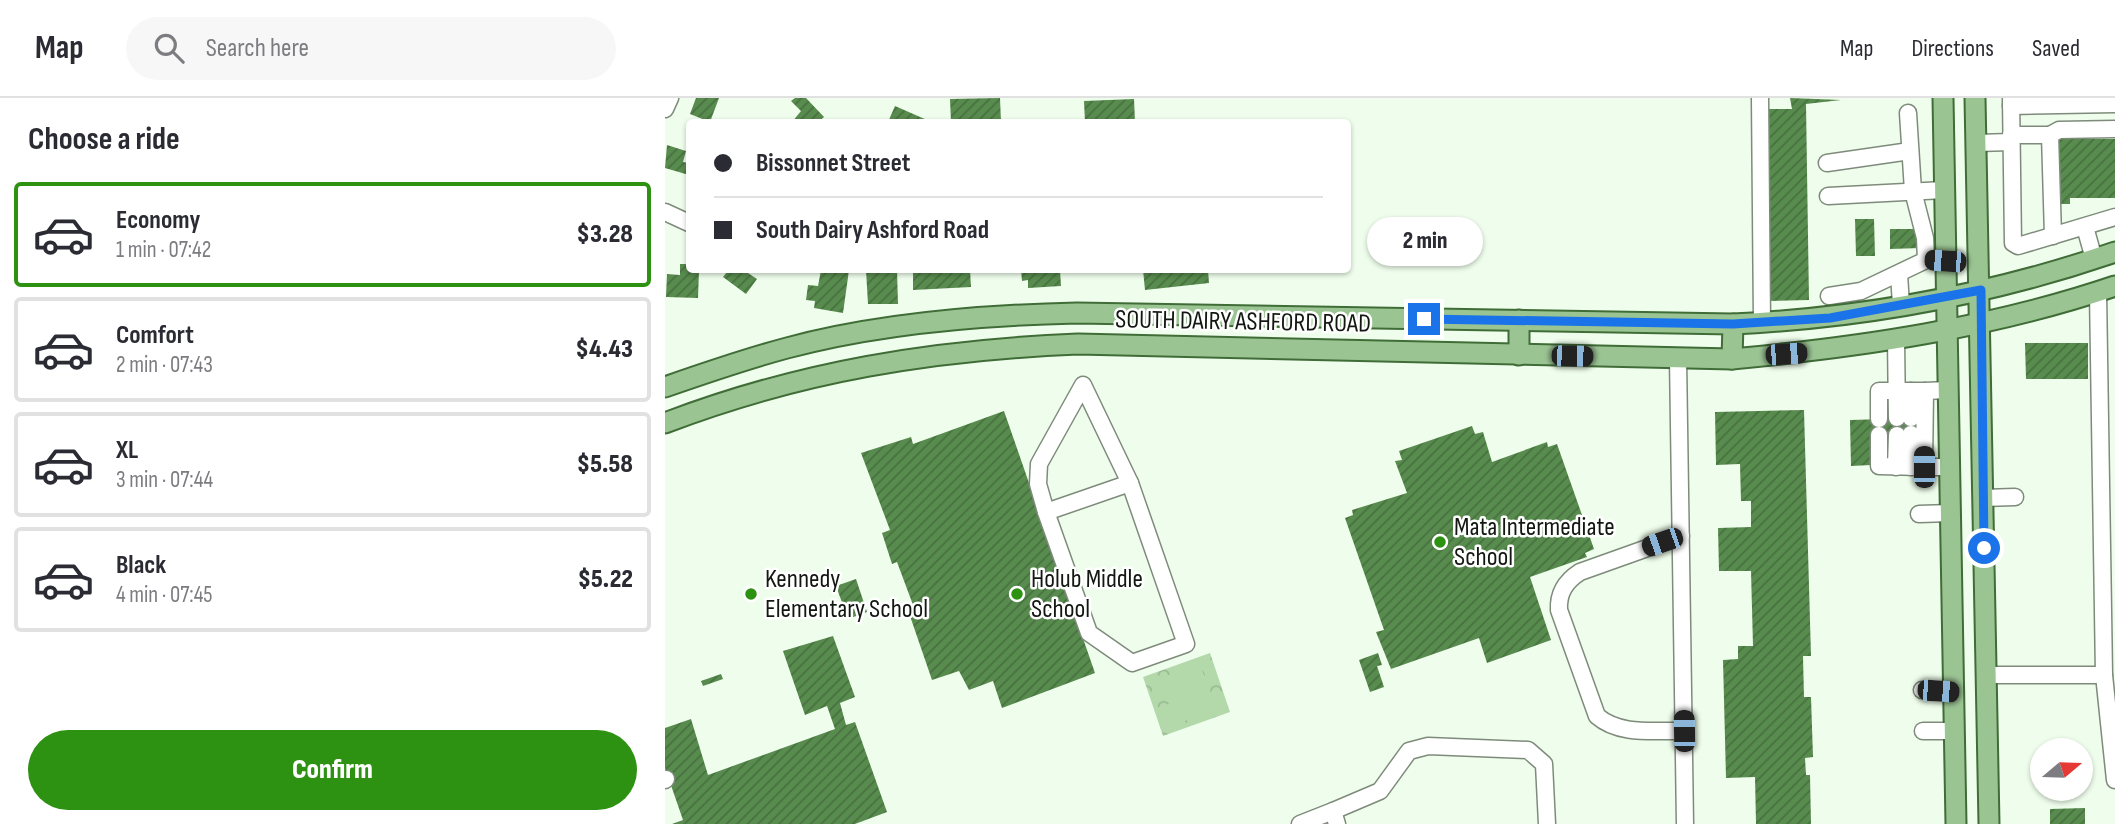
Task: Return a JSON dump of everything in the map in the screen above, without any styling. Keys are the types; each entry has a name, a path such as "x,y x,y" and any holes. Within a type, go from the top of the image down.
{"main road":[{"path":"1943,98 1944,220 1936,260 1947,296 1956,824"},
{"path":"1975,98 1981,290 1989,824"},
{"name":"SOUTH DAIRY ASHFORD ROAD","path":"665,387 788,348 871,330 993,316 1077,313 1304,315 1762,323 1830,318 1981,290 2115,252"},
{"path":"2094,259 2106,289"},
{"name":"SOUTH DAIRY ASHFORD ROAD","path":"665,423 734,397 877,363 985,350 1078,344 1732,359 1825,351 1980,324 2106,289"},
{"path":"1077,313 1078,344"},
{"path":"1303,349 1304,315"},
{"path":"1519,320 1519,355"},
{"path":"1732,359 1733,324"},
{"path":"871,330 877,363"},
{"path":"1954,692 1986,684"}],"street":[{"path":"665,109 670,98"},
{"path":"1760,98 1762,323"},
{"path":"2115,104 2011,102 2013,243 2018,246 2115,217"},
{"path":"1829,296 1861,291 1936,260 1925,237 1913,191 1911,108"},
{"path":"1977,144 2050,135 2059,130 2115,129"},
{"path":"2050,135 2053,236"},
{"path":"1827,163 1910,151"},
{"path":"1828,196 1944,190"},
{"path":"665,212 686,222"},
{"path":"1919,218 1944,220"},
{"path":"2085,227 2094,259"},
{"path":"1899,274 1901,305"},
{"path":"2106,289 2108,369 2098,399 2104,675 2115,780"},
{"path":"1861,291 1862,312"},
{"path":"1896,338 1911,391 1910,467"},
{"path":"1678,358 1685,824"},
{"path":"1083,385 1130,483 1186,644 1132,663 1098,642 1089,633 1046,512 1038,484 1039,464 1083,385"},
{"path":"1948,390 1879,391 1878,466 1950,467"},
{"path":"1910,467 1904,426 1911,391"},
{"path":"1046,512 1130,483"},
{"path":"1983,498 2015,497"},
{"path":"1919,514 1951,513"},
{"path":"1681,536 1580,572 1570,578 1558,598 1559,610 1597,716 1605,723 1631,730 1684,731"},
{"path":"1986,684 2104,675"},
{"path":"1921,690 1954,692"},
{"path":"1923,731 1955,731"},
{"path":"1300,824 1335,818 1380,791 1409,751 1428,746 1528,750 1544,764 1546,824"}],"green space":[{"path":"1210,653 1230,712 1163,736 1143,677"},
{"path":"1200,664 1207,684 1164,700 1157,679"},
{"path":"1209,689 1216,710 1173,725 1165,705"}],"building":[{"path":"696,98 719,98 711,119 690,114"},
{"path":"795,98 806,98 824,117 794,119 801,111 791,101"},
{"path":"1000,98 1001,119 951,119 950,99"},
{"path":"1790,98 1841,100 1806,104 1809,300 1766,301 1763,109 1792,109"},
{"path":"1134,99 1135,119 1085,119 1084,101"},
{"path":"895,106 925,119 889,119"},
{"path":"2057,139 2115,139 2115,198 2070,198 2070,204 2057,204"},
{"path":"667,145 686,151 683,162 686,162 686,174 665,168"},
{"path":"1855,219 1874,219 1875,256 1856,256"},
{"path":"1890,229 1921,229 1921,248 1890,249"},
{"path":"680,264 686,264 686,273 699,273 698,298 666,297 667,274 680,275"},
{"path":"726,273 748,273 757,279 746,294 723,277"},
{"path":"820,273 849,273 843,313 814,308 815,301 806,300 808,285 818,286"},
{"path":"866,273 897,273 898,304 868,304"},
{"path":"913,273 970,273 971,287 913,290"},
{"path":"1021,273 1060,273 1061,286 1028,288 1028,280 1022,281"},
{"path":"1143,273 1208,273 1209,283 1145,290"},
{"path":"2025,343 2088,343 2088,379 2026,379"},
{"path":"1804,410 1811,656 1803,656 1804,697 1811,697 1813,757 1805,758 1806,775 1810,775 1811,824 1756,824 1755,777 1726,778 1723,660 1738,659 1738,646 1753,646 1751,571 1719,571 1718,528 1751,527 1751,501 1741,501 1740,464 1716,465 1715,412"},
{"path":"1004,411 1095,673 1002,708 993,681 969,690 959,671 932,680 910,616 916,613 897,562 892,564 882,533 890,530 861,453 911,437 913,444"},
{"path":"1921,418 1922,434 1870,433 1871,465 1851,466 1850,420"},
{"path":"1472,426 1475,434 1483,432 1492,462 1547,442 1548,447 1557,444 1594,549 1585,553 1587,557 1530,577 1551,640 1487,663 1479,638 1391,669 1376,632 1384,630 1345,518 1353,515 1352,510 1407,493 1395,461 1402,460 1399,451"},
{"path":"856,579 867,612 848,619 836,586"},
{"path":"833,636 855,697 840,703 846,725 855,722 887,812 855,824 672,824 683,820 665,768 665,728 691,719 708,775 835,729 827,706 805,715 783,651"},
{"path":"1378,653 1382,665 1377,666 1384,687 1370,692 1359,660"},
{"path":"721,674 723,679 703,686 701,681"},
{"path":"2085,808 2085,824 2050,824 2050,809"}],"place":[{"name":"Mata Intermediate School","path":"1440,542"},
{"name":"Kennedy Elementary School","path":"751,594"},
{"name":"Holub Middle School","path":"1017,594"}],"route":[{"path":"1424,319 1733,324 1783,322 1830,318 1981,290 1984,548"}]}
